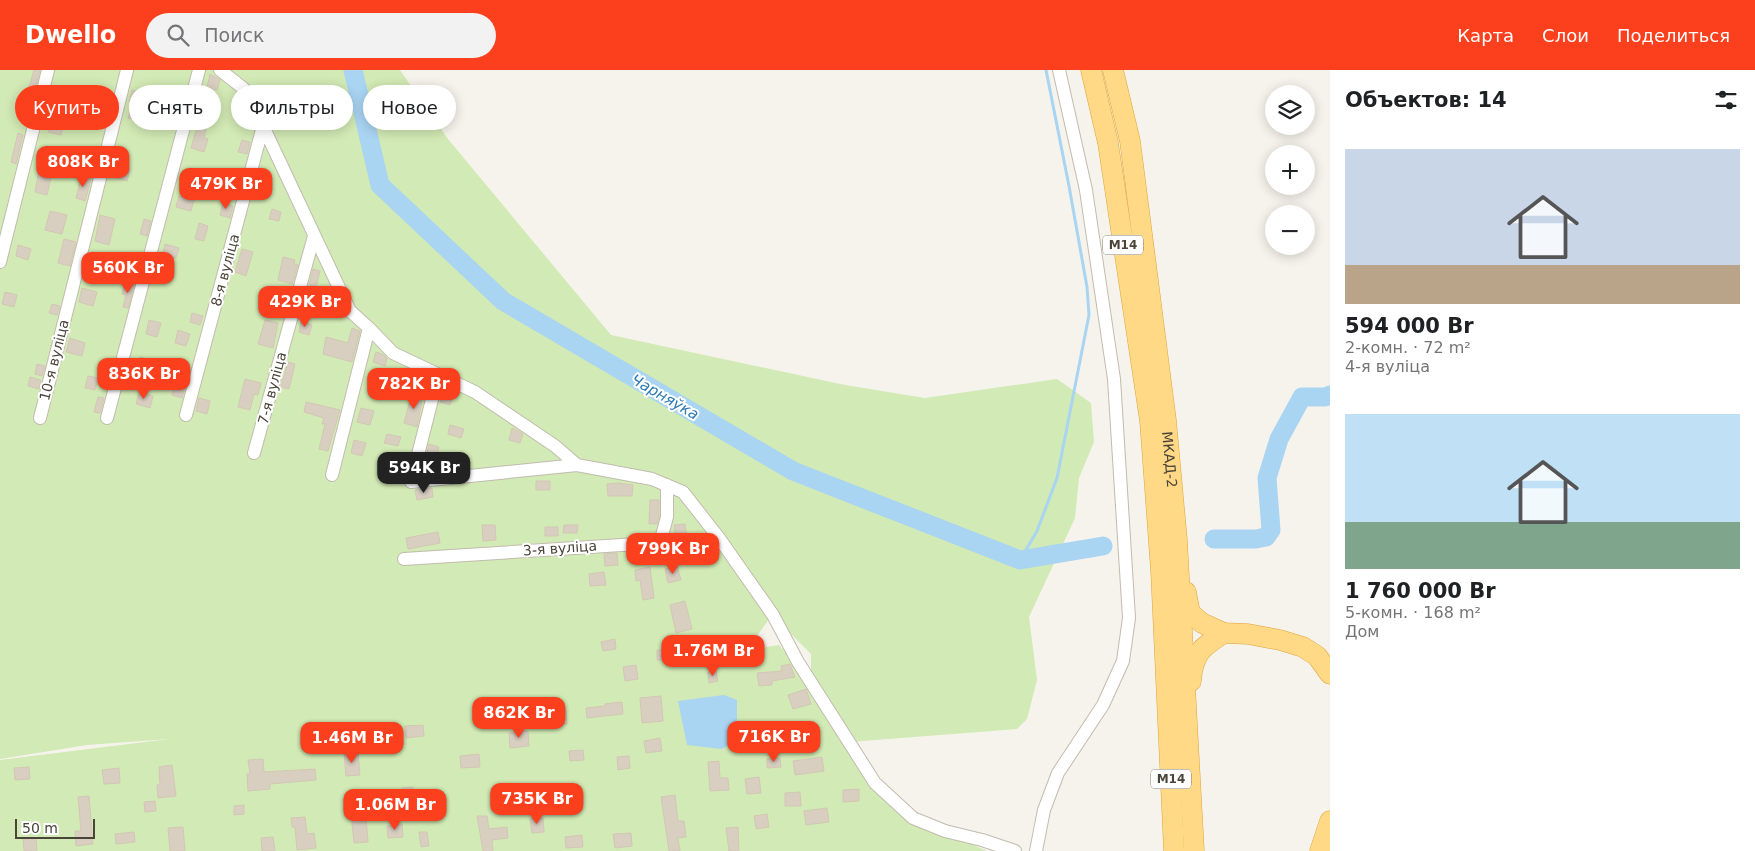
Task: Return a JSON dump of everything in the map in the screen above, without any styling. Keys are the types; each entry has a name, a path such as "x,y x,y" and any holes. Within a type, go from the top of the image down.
{"highway":[{"name":"М14","path":"1091,70 1108,143 1150,421 1161,571 1174,851"},
{"name":"МКАД-2","path":"1113,70 1130,141 1166,420 1177,540 1194,851"},
{"path":"1177,540 1190,613 1202,623 1224,633 1280,640 1303,647 1318,656 1330,674"},
{"path":"1186,725 1192,669 1195,659 1206,645 1224,633"},
{"path":"1320,851 1330,821"}],"street":[{"path":"0,262 48,70"},
{"name":"10-я вуліца","path":"40,418 127,70"},
{"path":"107,418 199,70"},
{"path":"220,70 239,85"},
{"path":"1036,851 1044,810 1058,773 1104,705 1123,661 1129,618 1114,379 1086,190 1059,70"},
{"name":"8-я вуліца","path":"186,415 262,130"},
{"path":"265,130 350,311 393,353 475,392 554,446 577,465"},
{"name":"7-я вуліца","path":"254,453 314,236"},
{"path":"332,475 369,328"},
{"path":"438,376 411,482 577,465 652,478 683,492 719,538 768,608 798,662 875,782 913,818 944,831 982,840 1015,851"},
{"name":"3-я вуліца","path":"404,558 637,544 661,539 667,517 667,485"}],"green space":[{"path":"0,70 400,70 410,85 363,85 363,130 442,130 611,335 845,385 925,398 1057,379 1091,403 1094,442 1079,478 1075,518 1029,617 1037,680 1027,719 1017,729 850,742 875,783 913,818 987,851 0,851 0,760 169,739 87,745 0,759","holes":["772,615 811,654 811,681 779,645 747,650"]}],"water":[{"path":"724,695 737,700 737,740 722,749 687,745 678,701"}],"building":[{"path":"34,70 40,70 36,85 30,85"},
{"path":"210,74 220,80 218,85 207,85"},
{"path":"48,130 62,130 61,135 48,132"},
{"path":"196,130 206,130 204,138 208,139 204,152 191,148"},
{"path":"18,133 23,135 16,164 11,162"},
{"path":"242,140 250,142 247,154 238,152"},
{"path":"116,165 130,169 127,181 113,177"},
{"path":"39,170 52,173 47,195 35,192"},
{"path":"82,176 91,179 85,201 76,198"},
{"path":"179,196 194,200 191,211 176,207"},
{"path":"223,203 233,206 230,218 220,215"},
{"path":"272,209 281,212 279,221 269,219"},
{"path":"50,211 67,215 62,234 45,230"},
{"path":"100,215 115,219 109,245 95,241"},
{"path":"144,219 151,221 147,236 140,234"},
{"path":"199,223 208,226 204,241 195,239"},
{"path":"64,239 76,242 70,266 58,263"},
{"path":"165,244 179,248 176,258 174,257 169,275 159,272"},
{"path":"18,245 31,249 28,260 16,256"},
{"path":"242,249 253,252 246,276 235,272"},
{"path":"122,252 133,256 131,266 119,263"},
{"path":"283,257 295,260 294,264 298,265 292,284 278,280"},
{"path":"313,269 320,271 316,287 309,285"},
{"path":"125,282 134,285 128,308 123,307 126,295 122,294"},
{"path":"82,288 97,292 93,306 79,302"},
{"path":"5,292 17,295 14,307 2,304"},
{"path":"52,304 60,306 57,315 49,313"},
{"path":"192,313 203,316 200,325 190,322"},
{"path":"149,320 161,323 157,337 146,334"},
{"path":"265,320 278,323 273,348 258,344"},
{"path":"301,322 312,325 309,335 299,332"},
{"path":"352,328 360,331 352,362 323,354 326,337 348,343"},
{"path":"178,330 190,334 186,346 175,343"},
{"path":"70,338 85,343 82,356 66,352"},
{"path":"376,352 387,358 385,366 373,362"},
{"path":"140,357 152,360 149,372 137,369"},
{"path":"288,362 295,364 289,389 281,387"},
{"path":"37,364 45,366 42,376 35,374"},
{"path":"178,370 189,373 182,398 172,395"},
{"path":"403,372 413,375 411,384 401,381"},
{"path":"88,376 98,378 95,390 85,388"},
{"path":"30,377 41,380 39,389 28,386"},
{"path":"245,379 261,383 258,395 254,394 250,410 238,407"},
{"path":"444,387 454,391 450,405 440,402"},
{"path":"139,392 153,396 150,408 136,404"},
{"path":"412,393 423,396 417,427 404,423"},
{"path":"98,397 104,398 100,413 94,412"},
{"path":"199,398 210,401 207,414 196,411"},
{"path":"306,402 340,410 328,451 319,449 325,424 322,424 324,418 304,412"},
{"path":"361,408 374,411 370,425 357,422"},
{"path":"450,425 464,429 461,438 448,434"},
{"path":"512,428 523,434 520,443 509,440"},
{"path":"387,434 401,437 398,446 384,443"},
{"path":"354,440 366,443 362,456 351,453"},
{"path":"429,444 439,447 435,463 425,461"},
{"path":"397,456 407,459 403,474 393,471"},
{"path":"536,481 550,481 550,490 536,490"},
{"path":"607,484 633,485 632,496 608,496"},
{"path":"432,488 433,497 417,500 415,490"},
{"path":"650,500 659,500 657,524 649,524"},
{"path":"685,524 687,538 676,539 674,525"},
{"path":"482,525 495,525 496,540 483,541"},
{"path":"564,525 578,525 577,533 563,533"},
{"path":"545,527 558,527 558,536 545,536"},
{"path":"438,532 440,543 408,549 406,538"},
{"path":"683,543 685,555 676,558 673,545"},
{"path":"617,553 618,565 605,566 604,554"},
{"path":"677,566 681,580 668,583 665,569"},
{"path":"650,567 654,598 643,600 640,580 636,581 635,570"},
{"path":"604,572 606,585 590,586 589,574"},
{"path":"685,601 692,629 676,633 670,605"},
{"path":"709,636 712,648 709,648 713,662 701,665 695,638"},
{"path":"615,639 616,649 603,651 601,642"},
{"path":"657,650 668,650 668,660 657,660"},
{"path":"790,664 795,677 772,681 772,685 759,686 757,673 782,671 781,666"},
{"path":"636,665 638,679 625,681 623,667"},
{"path":"716,671 718,681 709,683 708,672"},
{"path":"806,689 811,704 793,709 788,695"},
{"path":"661,696 663,721 642,723 640,698"},
{"path":"622,702 623,714 587,718 586,708"},
{"path":"566,710 567,724 550,726 549,711"},
{"path":"423,725 424,736 406,738 405,726"},
{"path":"528,731 529,746 510,748 509,733"},
{"path":"389,732 390,744 369,746 368,734"},
{"path":"660,738 662,751 646,753 644,741"},
{"path":"583,750 584,760 570,761 569,751"},
{"path":"358,751 360,775 346,776 344,752"},
{"path":"479,754 480,767 461,768 460,756"},
{"path":"629,756 630,768 618,770 617,757"},
{"path":"822,757 824,771 795,775 793,761"},
{"path":"780,758 781,767 767,768 767,759"},
{"path":"263,759 264,772 315,769 316,780 270,784 270,789 248,791 247,774 250,774 248,760"},
{"path":"719,761 720,778 728,778 729,790 710,791 708,762"},
{"path":"172,765 176,796 158,798 157,785 160,785 159,767"},
{"path":"29,767 30,779 15,780 14,768"},
{"path":"119,768 120,783 104,784 102,770"},
{"path":"759,777 761,793 747,794 745,779"},
{"path":"413,787 414,798 402,799 402,788"},
{"path":"859,789 859,801 843,802 843,790"},
{"path":"800,792 801,806 785,806 785,793"},
{"path":"675,795 678,821 684,821 686,837 678,838 680,851 669,851 661,797"},
{"path":"89,796 93,844 76,846 75,831 81,831 78,797"},
{"path":"581,797 582,810 565,812 564,799"},
{"path":"155,801 156,811 145,812 144,802"},
{"path":"365,803 368,842 354,843 350,804"},
{"path":"244,805 244,814 234,815 234,806"},
{"path":"827,808 829,822 806,825 804,811"},
{"path":"767,814 769,827 756,829 754,816"},
{"path":"477,816 487,816 489,829 507,827 508,838 492,840 493,851 483,851"},
{"path":"305,817 307,834 314,833 316,848 297,850 295,827 292,827 291,818"},
{"path":"543,818 544,832 532,833 530,819"},
{"path":"402,824 403,837 388,838 387,826"},
{"path":"183,827 185,851 170,851 168,828"},
{"path":"738,827 739,851 729,851 726,828"},
{"path":"134,832 135,842 116,844 115,834"},
{"path":"419,832 427,832 429,846 421,847"},
{"path":"631,833 632,846 615,848 613,834"},
{"path":"582,835 583,847 566,848 565,837"},
{"path":"273,837 275,851 262,851 261,838"},
{"path":"36,838 37,851 24,851 23,839"}],"waterway":[{"name":"Чарняўка","path":"353,70 380,185 503,301 793,471 1020,560 1103,546"},
{"path":"1020,560 1037,531 1057,478 1089,315 1087,287 1046,70"},
{"name":"Чарняўка","path":"1214,539 1256,539 1266,537 1271,530 1267,478 1279,439 1302,397 1325,397 1330,395"}]}
